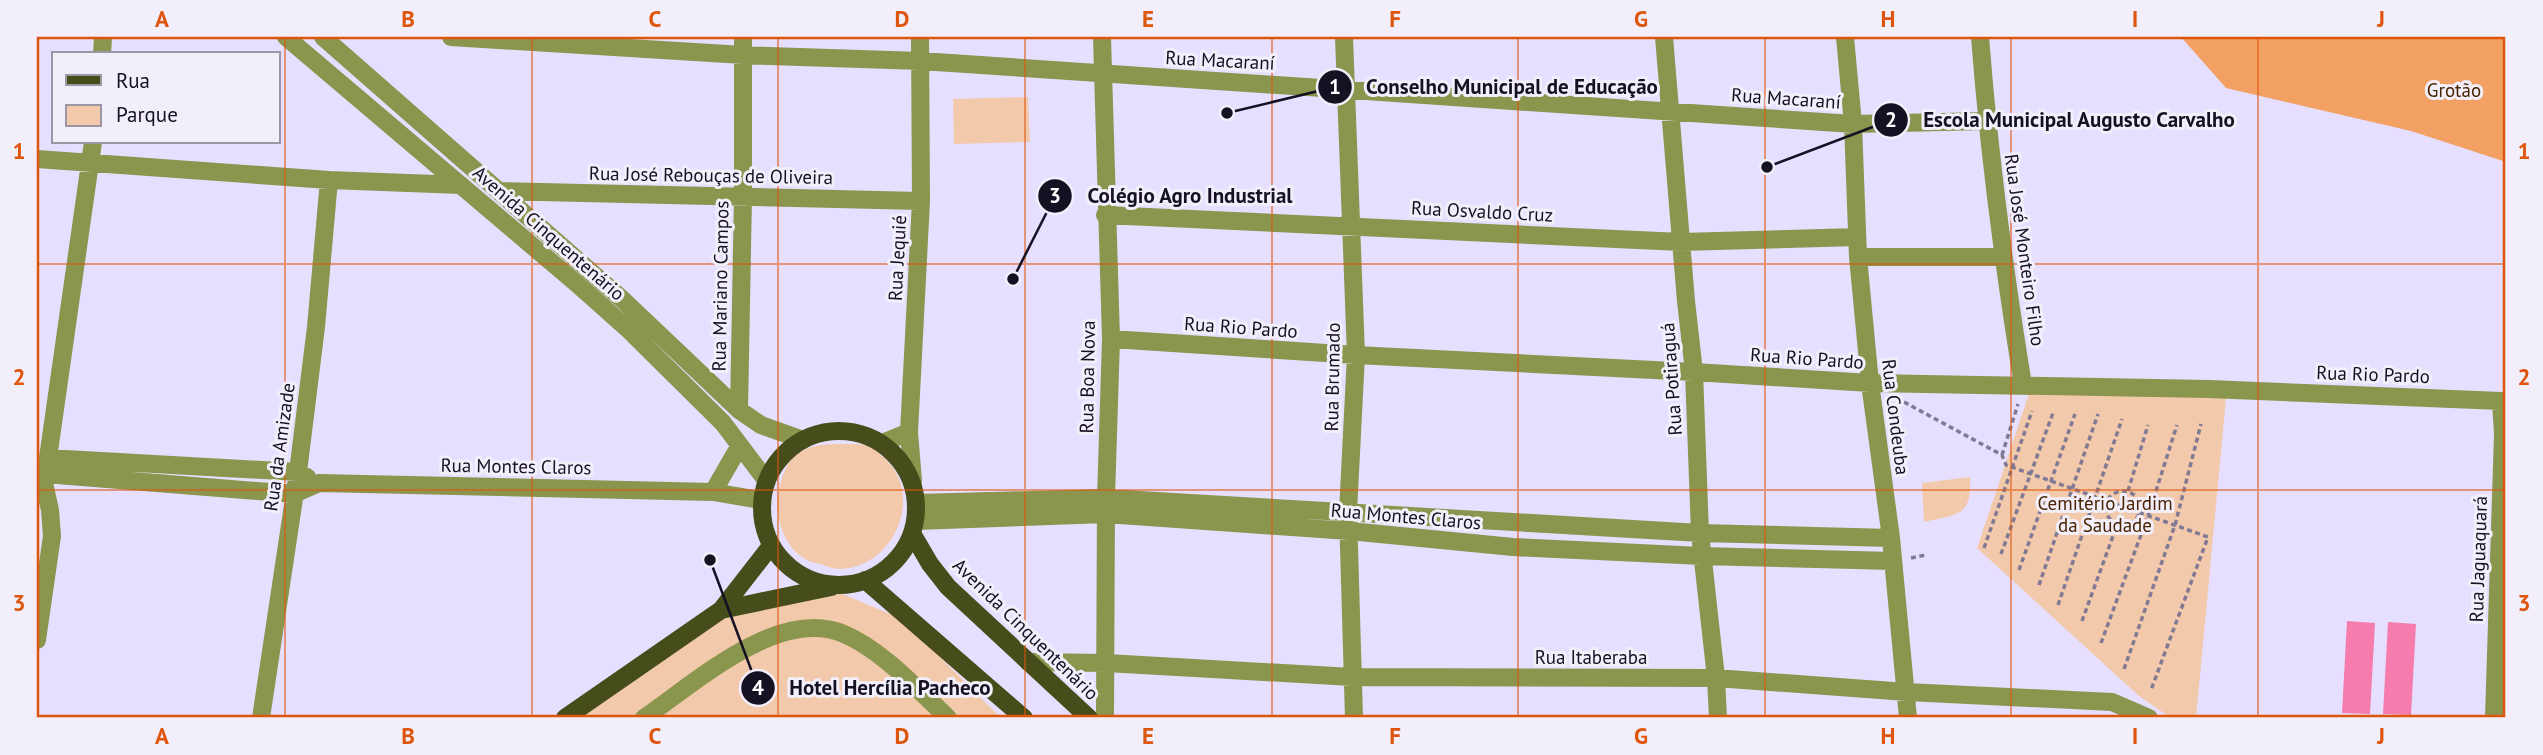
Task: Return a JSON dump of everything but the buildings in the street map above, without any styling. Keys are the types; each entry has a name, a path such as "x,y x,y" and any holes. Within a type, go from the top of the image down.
{"main road":[{"path":"721,610 865,580 881,573 900,556 915,528 917,503 913,481 900,459 882,443 859,435 840,433 803,440 784,452 766,480 760,500 770,548 784,563 798,574 818,583 840,585"},
{"name":"Avenida Cinquentenário","path":"915,528 930,564 948,587 1089,718"},
{"path":"565,718 721,610 770,548"},
{"path":"865,580 1024,718"}],"street":[{"name":"Avenida Cinquentenário","path":"286,37 576,282 648,348 723,423 766,480"},
{"name":"Avenida Cinquentenário","path":"323,37 623,300 739,410 761,425 803,440"},
{"name":"Rua Macaraní","path":"451,37 743,46 1103,74 1346,88 1853,124 1987,121"},
{"name":"Rua Jequié","path":"913,481 909,432 920,201 920,37"},
{"name":"Rua Boa Nova","path":"1102,37 1105,215 1111,339 1106,506 1105,718"},
{"name":"Rua Brumado","path":"1344,37 1356,355 1348,512 1354,718"},
{"name":"Rua Potiraguá","path":"1664,37 1694,372 1700,533 1718,718"},
{"name":"Rua Condeuba","path":"1846,37 1853,124 1858,257 1870,383 1891,537 1908,718"},
{"name":"Rua José Monteiro Filho","path":"1980,37 2002,257 2023,385"},
{"name":"Rua Mariano Campos","path":"739,410 743,46"},
{"path":"37,640 44,537 50,510 43,477 93,144"},
{"path":"37,159 328,180 461,186"},
{"name":"Rua da Amizade","path":"261,718 299,472 316,327 328,180"},
{"name":"Rua José Rebouças de Oliveira","path":"500,191 920,201"},
{"name":"Rua Osvaldo Cruz","path":"1105,215 1681,242 1857,237"},
{"path":"1858,257 2002,257"},
{"name":"Rua Rio Pardo","path":"1111,339 1870,383 2209,389 2501,401"},
{"name":"Rua Jaguaquará","path":"2494,718 2503,535 2504,434 2501,401"},
{"path":"882,443 909,432"},
{"path":"712,492 739,447"},
{"name":"Rua Montes Claros","path":"43,477 299,472 319,483"},
{"name":"Rua Montes Claros","path":"43,477 294,494 319,483 712,492 760,500"},
{"name":"Rua Montes Claros","path":"917,503 1348,512 1700,533 1891,537"},
{"name":"Rua Montes Claros","path":"915,528 1106,506 1513,547 1893,561"},
{"path":"644,718 760,640 789,629 815,627 843,633 873,651 948,718"},
{"name":"Rua Itaberaba","path":"1028,662 1107,663 1352,677 1716,678 1907,692 2112,702 2149,718"}],"path":[{"path":"1870,383 2002,455"},
{"path":"2023,385 2002,455 2004,464 2208,537 2151,690"},
{"path":"1984,548 2032,411"},
{"path":"2001,554 2053,413"},
{"path":"2019,570 2075,414"},
{"path":"2039,585 2098,414"},
{"path":"2058,605 2122,419"},
{"path":"2128,491 2148,425"},
{"path":"2101,643 2148,516 2177,425"},
{"path":"2124,670 2175,525 2201,425"},
{"path":"2117,491 2128,491 2136,496 2140,513 2136,520 2126,526 2118,525 2110,520 2105,510 2107,501 2117,491"},
{"path":"2082,621 2118,525"}],"green space":[{"name":"Grotão","path":"2181,37 2506,37 2506,162 2411,131 2226,88"},
{"path":"1028,97 1030,142 954,144 953,99"},
{"name":"Cemitério Jardim da Saudade","path":"2032,385 2227,388 2196,718 2171,718 2139,696 1977,548"},
{"path":"861,444 874,448 896,472 902,490 903,508 898,526 889,543 875,557 858,566 838,569 811,562 790,545 780,525 777,502 782,477 794,456 802,451 814,446"},
{"path":"1970,477 1968,500 1960,512 1924,522 1922,483"},
{"path":"833,590 902,619 1001,718 577,718 731,607"}],"shaded area":[{"path":"2347,621 2375,623 2370,714 2342,713"},
{"path":"2388,622 2416,624 2411,715 2383,714"}],"place":[{"name":"Conselho Municipal de Educação","path":"1227,113"},
{"name":"Escola Municipal Augusto Carvalho","path":"1767,167"},
{"name":"Colégio Agro Industrial","path":"1013,279"},
{"name":"Hotel Hercília Pacheco","path":"710,560"}]}
